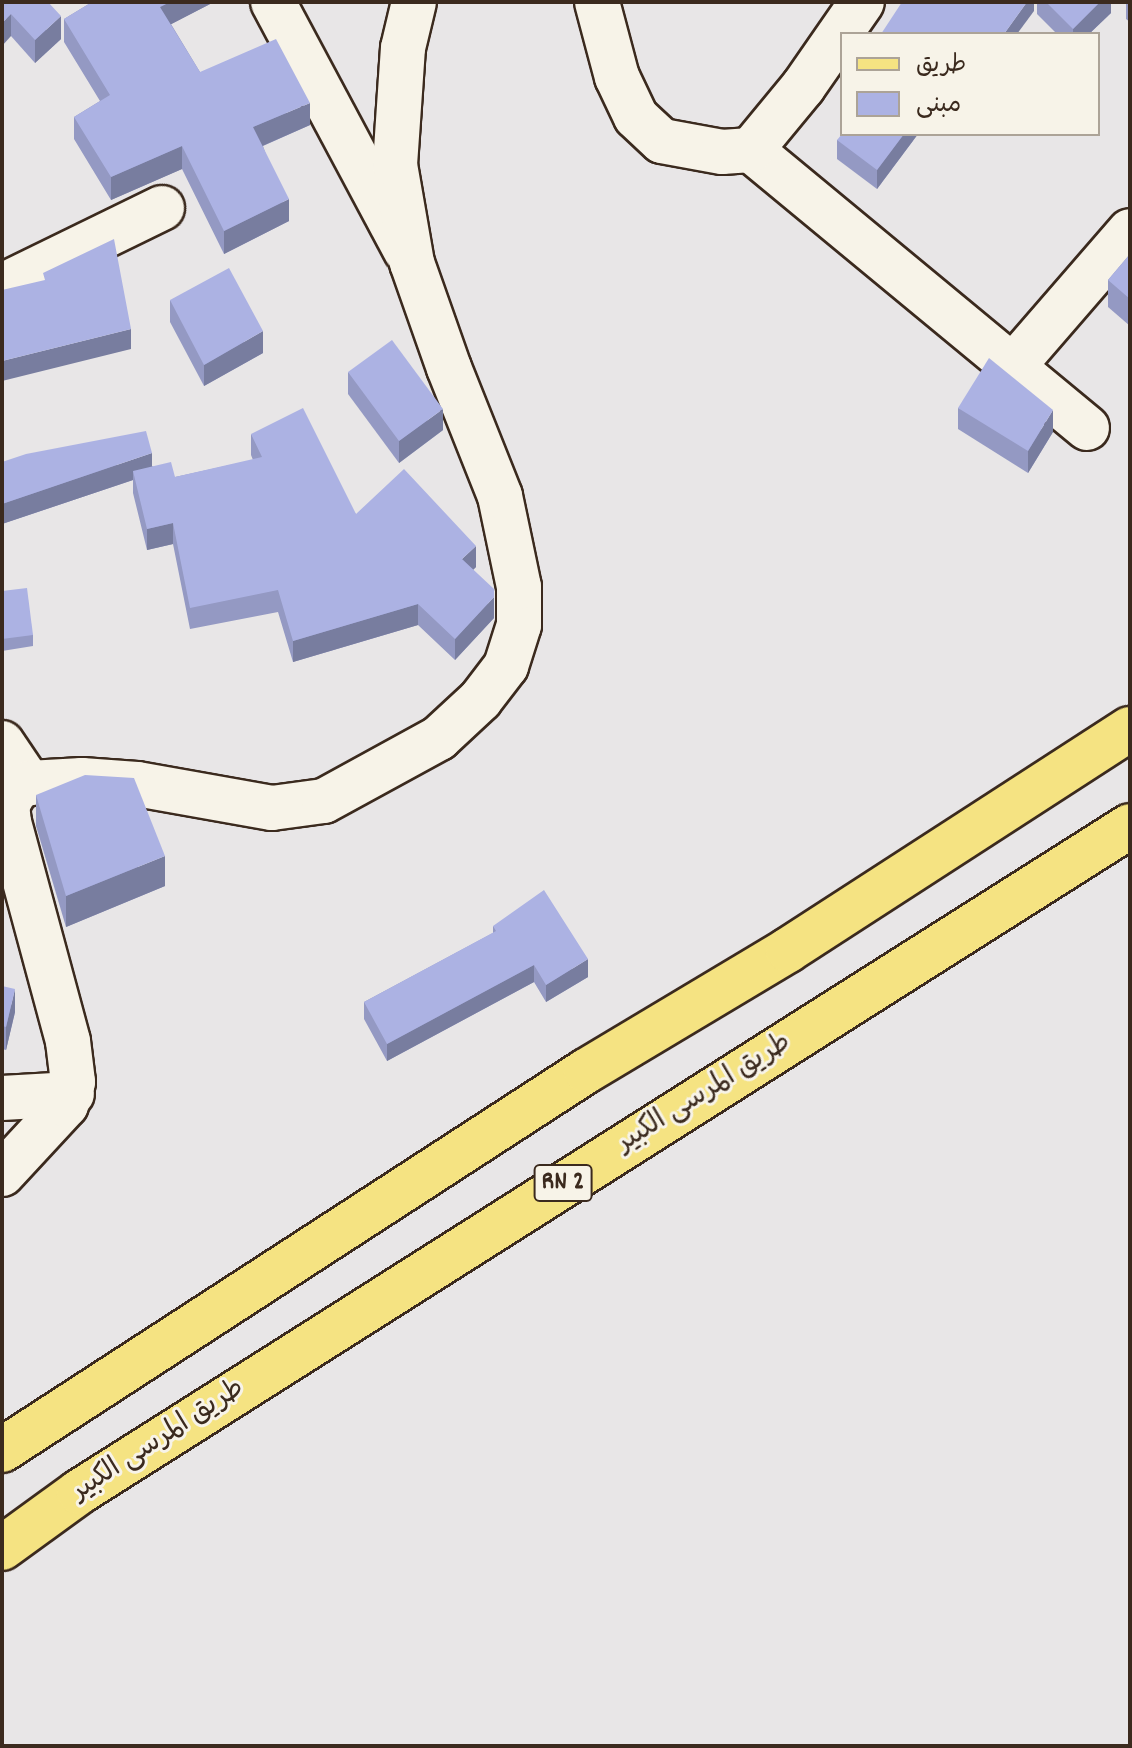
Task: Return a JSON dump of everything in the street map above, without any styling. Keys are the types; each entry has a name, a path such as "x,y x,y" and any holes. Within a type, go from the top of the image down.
{"main road":[{"path":"2,1174 58,1116 72,1094 68,1041 9,823 7,805 10,797 29,783 82,780 137,784 272,808 324,801 439,738 480,700 506,666 519,625 519,587 500,496 449,368 412,263 273,2"},
{"path":"412,263 395,165 403,48 414,2"},
{"path":"597,2 617,77 636,117 662,141 722,152 751,150 1087,428"},
{"path":"841,32 862,2"},
{"path":"751,150 803,87 840,34"},
{"path":"2,286 162,208"},
{"path":"1014,365 1130,231"},
{"path":"2,1450 586,1071 788,950 1130,729"},
{"path":"2,743 29,783"},
{"name":"طريق المرسى الكبير","path":"2,1548 118,1466 1130,826"},
{"path":"2,1098 72,1094"}],"building":[{"path":"2,2 48,2 61,16 35,40 11,14 2,23"},
{"path":"92,2 170,2 160,7 200,72 276,39 310,103 253,127 289,199 224,231 182,146 111,177 74,117 110,95 64,19"},
{"path":"902,2 1027,2 1005,32 882,32"},
{"path":"1046,2 1100,2 1073,29"},
{"path":"840,136 902,136 877,170 837,140"},
{"path":"114,239 131,329 2,361 2,290 45,280 43,273"},
{"path":"1130,254 1130,299 1108,280"},
{"path":"229,268 263,331 204,365 170,300"},
{"path":"392,340 443,409 399,441 348,372"},
{"path":"989,358 1053,410 1028,451 958,408"},
{"path":"303,408 356,514 404,469 476,546 462,559 494,589 494,597 455,639 418,604 293,641 278,590 190,608 173,523 147,529 133,471 171,462 175,477 262,457 251,434"},
{"path":"146,431 152,453 2,504 2,462 26,454"},
{"path":"27,588 33,635 2,639 2,591"},
{"path":"85,775 134,778 165,856 66,896 36,795"},
{"path":"544,890 588,959 546,985 534,965 387,1044 364,1002 496,931 493,926"},
{"path":"2,986 15,989 6,1027 2,1026"}]}
